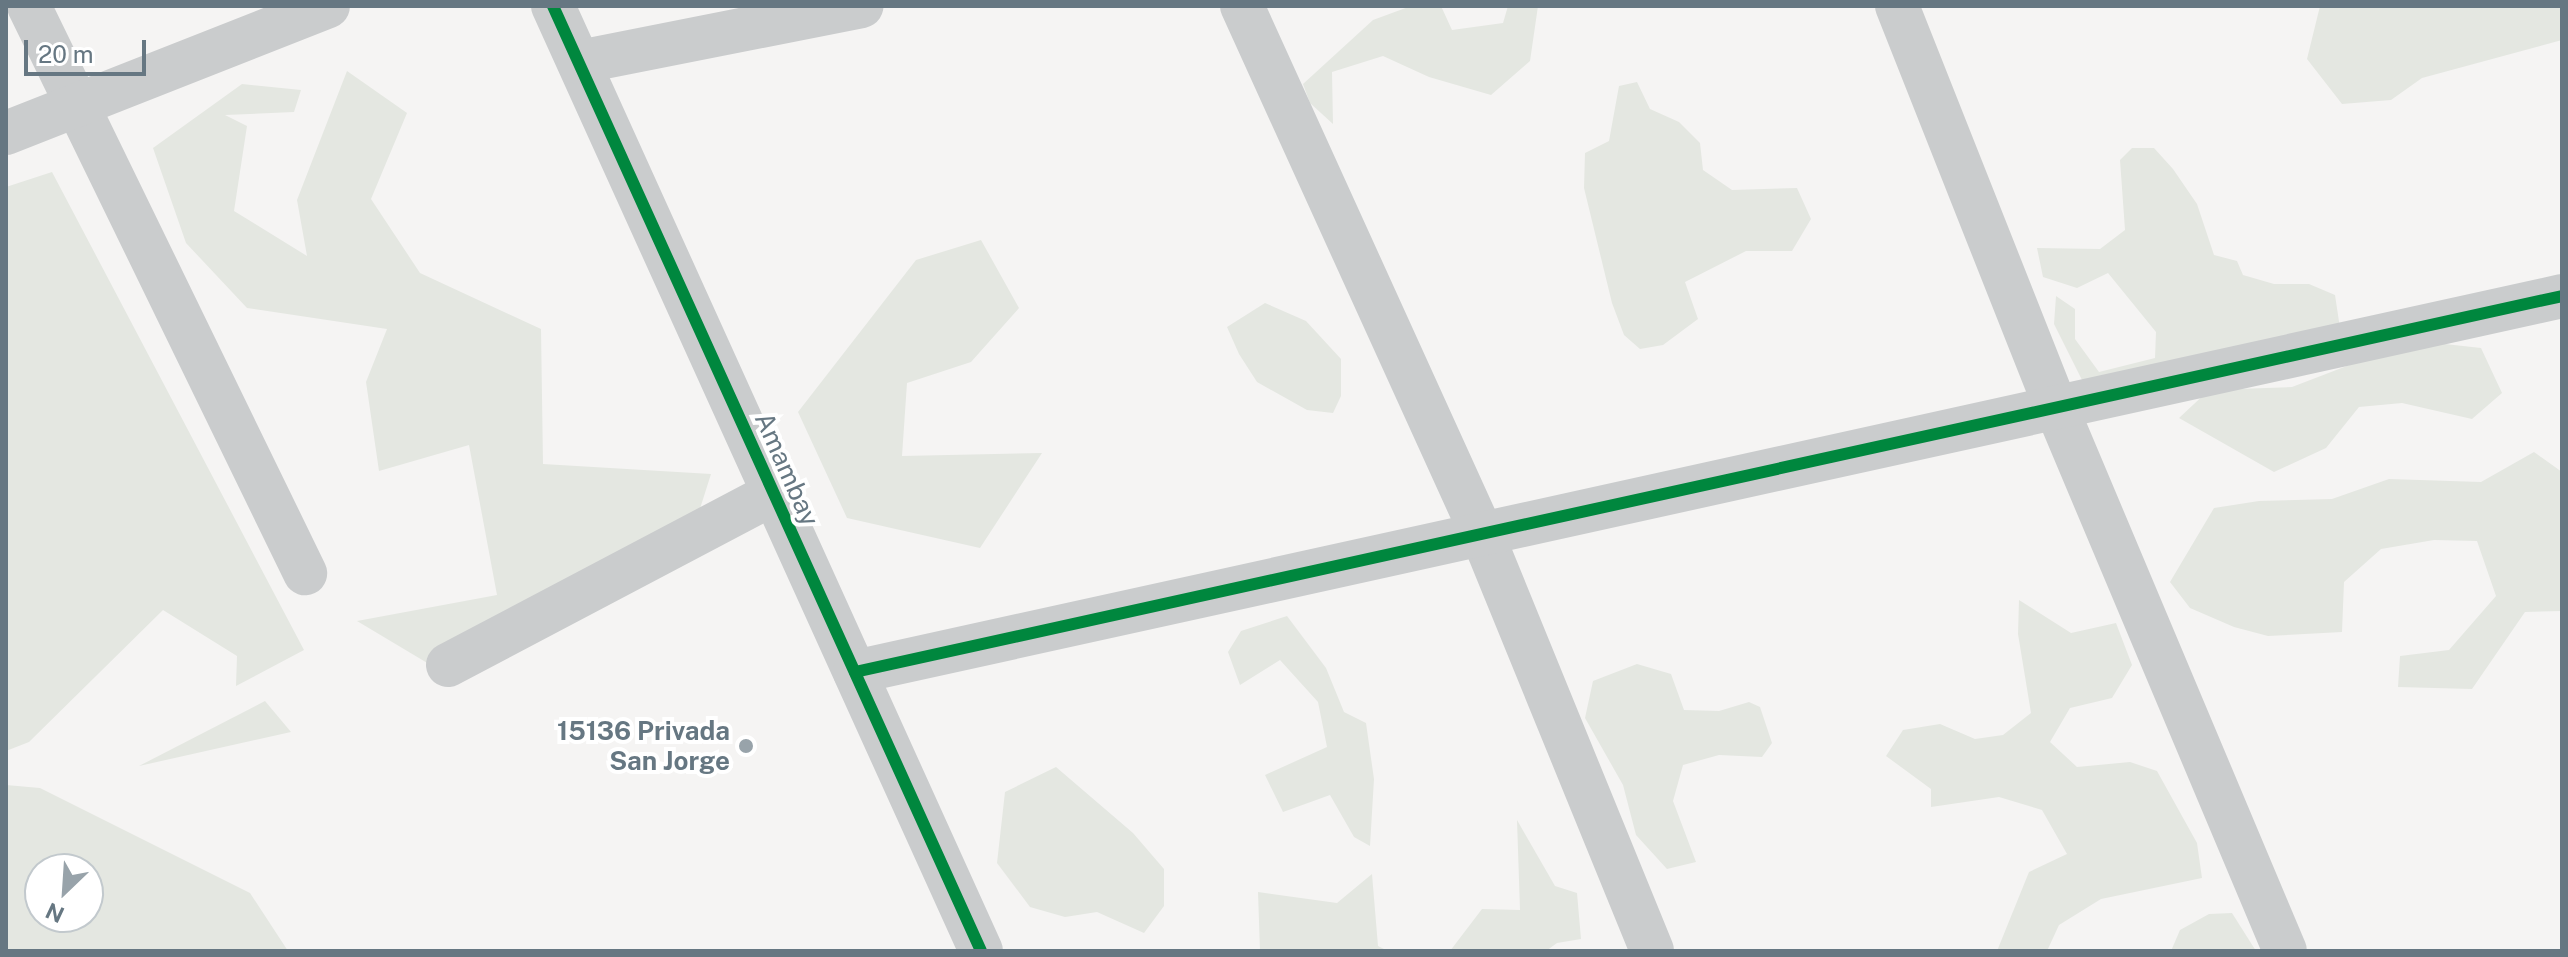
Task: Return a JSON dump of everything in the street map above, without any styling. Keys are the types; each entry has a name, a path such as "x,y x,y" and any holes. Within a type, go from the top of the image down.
{"street":[{"path":"29,6 305,573"},
{"path":"6,133 328,6"},
{"name":"Amambay","path":"553,6 981,951"},
{"path":"579,62 862,6"},
{"path":"1242,6 1482,534 1652,951"},
{"path":"1897,6 2056,407 2285,951"},
{"path":"855,672 2562,296"},
{"path":"448,665 774,493"}],"shaded area":[{"path":"1411,6 1441,6 1452,30 1503,23 1508,6 1538,6 1530,61 1491,95 1429,77 1383,56 1332,72 1333,124 1310,103 1303,84 1373,20"},
{"path":"2320,6 2562,6 2562,40 2422,78 2391,100 2342,104 2307,59"},
{"path":"347,71 407,113 371,199 420,273 541,329 543,464 711,474 698,515 434,667 357,621 497,595 469,445 379,471 366,382 387,329 247,308 186,243 153,148 242,84 301,90 294,112 225,115 247,126 234,211 307,256 297,200"},
{"path":"1637,82 1650,109 1679,122 1700,143 1703,170 1732,190 1797,188 1811,219 1792,251 1746,251 1685,282 1698,319 1663,345 1640,349 1624,335 1612,303 1584,188 1585,153 1609,141 1619,86"},
{"path":"2132,148 2154,148 2173,169 2197,204 2214,255 2237,261 2243,275 2274,284 2309,284 2335,295 2340,328 2086,388 2054,324 2056,296 2075,309 2075,339 2099,372 2155,358 2156,332 2108,273 2077,288 2043,277 2037,248 2100,249 2125,230 2120,160"},
{"path":"52,172 304,650 236,686 237,656 163,610 29,742 6,751 6,187"},
{"path":"981,240 1019,308 971,362 907,383 902,456 1042,453 980,548 847,518 798,412 916,260"},
{"path":"1265,303 1306,321 1341,359 1341,396 1333,413 1307,410 1257,382 1239,354 1227,327"},
{"path":"2436,343 2481,348 2502,393 2472,419 2402,403 2359,407 2326,448 2274,472 2179,418 2209,390 2292,387 2365,359"},
{"path":"2534,452 2562,472 2562,611 2525,612 2472,689 2398,687 2400,656 2449,650 2496,596 2477,541 2434,540 2381,549 2344,582 2342,632 2268,636 2234,627 2190,608 2170,582 2214,508 2259,501 2332,499 2389,479 2481,482"},
{"path":"2019,600 2071,633 2116,623 2132,665 2112,698 2070,708 2050,742 2077,767 2130,762 2157,771 2197,843 2202,878 2101,899 2059,925 2047,951 1997,951 2029,872 2067,854 2042,810 1999,797 1931,807 1931,789 1886,756 1903,730 1940,724 1975,739 2003,735 2031,713 2018,634"},
{"path":"1287,616 1326,668 1344,712 1366,723 1374,779 1370,846 1354,837 1330,795 1283,812 1265,775 1327,747 1318,702 1280,660 1240,685 1228,652 1241,631"},
{"path":"1637,664 1671,674 1684,710 1719,711 1749,702 1760,707 1772,743 1762,757 1719,755 1683,765 1673,801 1696,862 1667,869 1636,835 1623,785 1585,718 1593,681"},
{"path":"265,701 291,732 139,766"},
{"path":"1056,767 1133,833 1164,869 1164,906 1144,933 1097,912 1065,917 1030,907 997,863 1005,792"},
{"path":"6,785 40,788 250,893 288,951 6,951"},
{"path":"1517,820 1555,886 1577,893 1581,939 1557,943 1546,951 1450,951 1482,909 1520,910"},
{"path":"1372,874 1378,946 1388,951 1260,951 1258,892 1337,903"},
{"path":"2232,913 2256,951 2171,951 2180,930 2209,914"}],"cycle path":[{"path":"553,6 981,951"},
{"path":"855,672 2562,296"}],"place":[{"name":"15136 Privada San Jorge","path":"746,746"}]}
